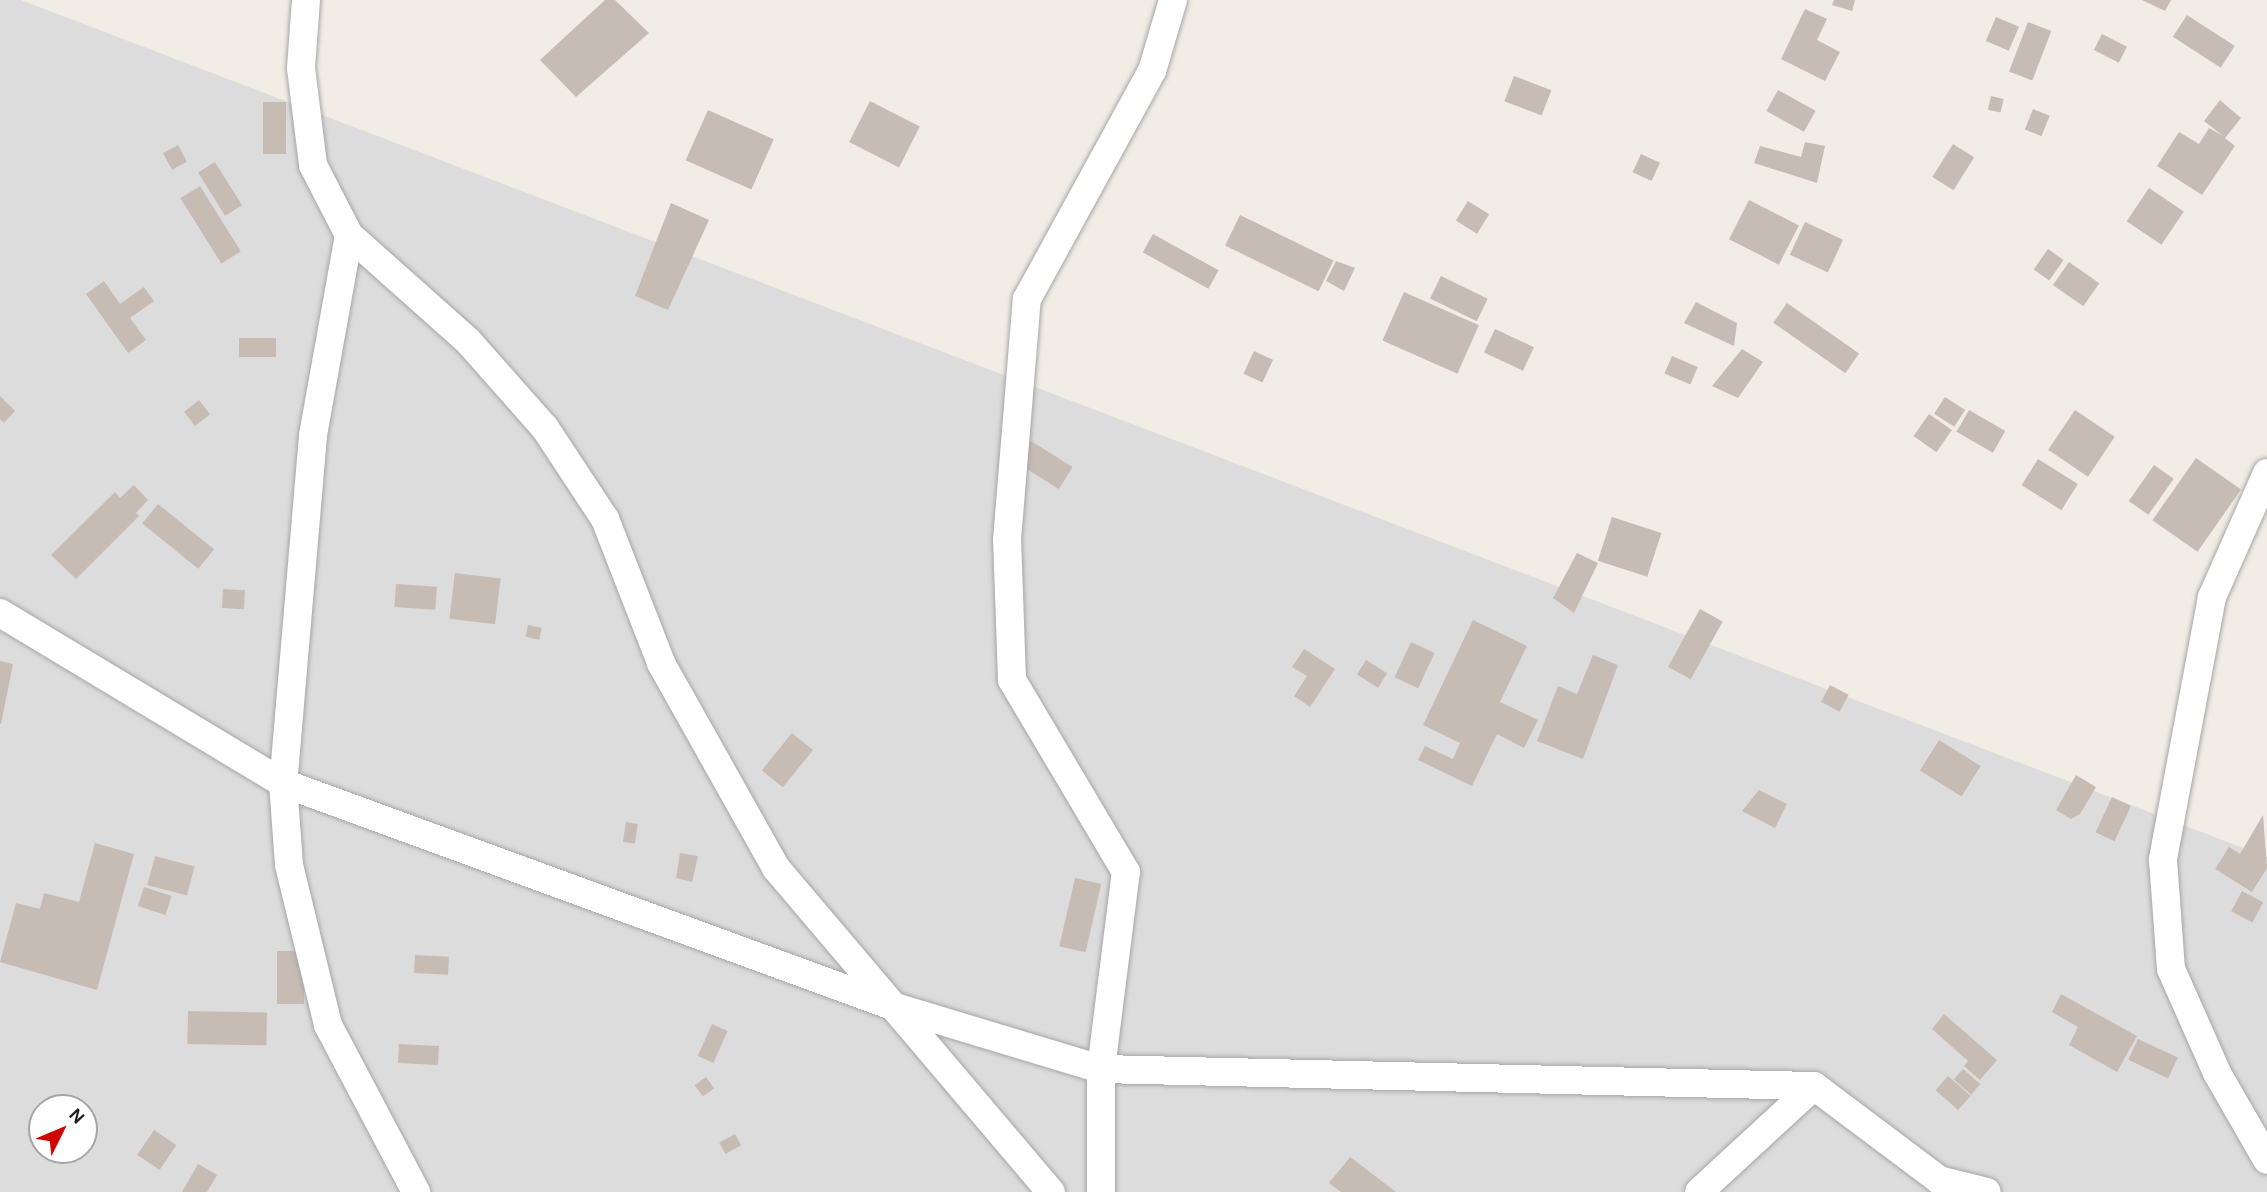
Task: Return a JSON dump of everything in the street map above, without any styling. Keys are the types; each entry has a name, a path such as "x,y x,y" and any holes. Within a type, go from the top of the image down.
{"street":[{"path":"306,0 300,68 313,165 349,235 468,341 545,428 605,519 661,663 776,867 1051,1192"},
{"path":"1101,1192 1101,1069 1126,872 1012,680 1007,540 1027,299 1152,71 1173,0"},
{"path":"349,235 313,436 283,783 289,865 328,1025 416,1192"},
{"path":"2267,473 2212,597 2163,860 2171,969 2217,1073 2267,1160"},
{"path":"2242,530 2267,508"},
{"path":"0,613 283,783 895,1007 1101,1069 1814,1086 1939,1180 1987,1192"},
{"path":"1699,1192 1814,1086"}],"shaded area":[{"path":"0,0 21,0 2267,857 2267,1192 0,1192"}],"building":[{"path":"605,0 615,0 649,33 576,97 540,60"},
{"path":"1834,0 1855,0 1852,11 1832,5"},
{"path":"2142,0 2171,0 2165,11"},
{"path":"1805,9 1827,19 1817,40 1840,52 1825,81 1781,59"},
{"path":"2187,15 2235,46 2221,68 2173,37"},
{"path":"1996,17 2019,27 2009,51 1986,41"},
{"path":"2028,22 2051,31 2032,80 2009,71"},
{"path":"2102,34 2127,47 2119,63 2094,50"},
{"path":"1514,76 1551,90 1542,116 1504,101"},
{"path":"1778,90 1816,111 1804,132 1766,111"},
{"path":"1991,96 2004,99 2001,113 1988,110"},
{"path":"2220,100 2241,118 2225,138 2235,146 2202,195 2157,166 2179,132 2199,144 2209,128 2223,136 2204,121"},
{"path":"870,101 920,126 899,167 849,142"},
{"path":"263,102 286,102 286,154 263,154"},
{"path":"2033,109 2050,116 2041,136 2025,129"},
{"path":"708,110 774,139 751,190 686,160"},
{"path":"1805,142 1825,146 1817,183 1754,163 1760,146 1801,157"},
{"path":"1953,144 1974,157 1954,190 1932,177"},
{"path":"178,145 187,162 172,170 163,153"},
{"path":"1641,154 1660,163 1652,181 1633,172"},
{"path":"215,162 242,205 225,216 198,173"},
{"path":"200,186 241,251 221,263 180,198"},
{"path":"2149,188 2184,211 2161,245 2127,221"},
{"path":"1749,200 1799,225 1779,265 1729,239"},
{"path":"1468,201 1489,214 1477,234 1456,221"},
{"path":"671,203 709,220 668,310 635,296"},
{"path":"1240,215 1333,261 1319,291 1225,246"},
{"path":"1805,222 1843,240 1828,272 1790,255"},
{"path":"1153,234 1219,270 1208,289 1143,252"},
{"path":"2048,249 2064,260 2049,280 2034,269"},
{"path":"1336,261 1355,268 1344,291 1326,281"},
{"path":"2069,262 2099,283 2083,306 2053,285"},
{"path":"1441,276 1488,299 1477,321 1430,298"},
{"path":"104,281 120,304 144,287 154,301 130,318 146,340 128,353 86,294"},
{"path":"1404,292 1479,325 1457,374 1382,340"},
{"path":"1696,302 1737,323 1734,346 1684,323"},
{"path":"1787,303 1859,353 1845,373 1773,323"},
{"path":"1495,329 1534,347 1523,371 1484,353"},
{"path":"239,338 276,338 276,357 239,357"},
{"path":"1742,349 1763,362 1738,398 1712,386"},
{"path":"1254,351 1273,360 1262,383 1243,374"},
{"path":"1672,356 1698,367 1690,384 1665,373"},
{"path":"0,396 15,411 4,423 0,419"},
{"path":"1945,397 1965,410 1954,427 1934,414"},
{"path":"199,400 210,414 195,426 184,412"},
{"path":"1969,410 2005,431 1993,453 1956,432"},
{"path":"2075,410 2115,437 2088,477 2048,450"},
{"path":"1929,414 1952,430 1936,452 1914,436"},
{"path":"1031,441 1073,467 1059,489 1017,463"},
{"path":"2196,458 2241,490 2197,552 2152,520"},
{"path":"2038,459 2078,484 2061,510 2022,485"},
{"path":"2154,465 2174,479 2148,515 2129,501"},
{"path":"134,485 148,500 136,513 139,516 76,579 51,555 115,492 120,498"},
{"path":"158,504 214,549 198,569 142,523"},
{"path":"1612,517 1661,533 1647,577 1598,561"},
{"path":"1577,553 1598,563 1574,613 1553,598"},
{"path":"455,573 501,579 495,624 449,619"},
{"path":"396,584 437,587 435,610 394,607"},
{"path":"223,589 245,590 244,609 222,608"},
{"path":"1700,609 1723,622 1691,679 1668,667"},
{"path":"1473,620 1527,646 1500,702 1538,720 1524,748 1497,734 1472,786 1418,760 1425,746 1453,759 1460,743 1423,725"},
{"path":"528,625 542,628 539,640 526,637"},
{"path":"1411,642 1435,653 1418,688 1395,677"},
{"path":"1304,649 1335,669 1310,707 1294,696 1307,676 1292,667"},
{"path":"1593,655 1618,665 1583,759 1537,741 1558,686 1577,694"},
{"path":"1366,660 1387,673 1378,688 1357,674"},
{"path":"0,661 13,664 1,724 0,724"},
{"path":"1830,685 1849,695 1840,712 1821,702"},
{"path":"792,733 813,750 783,787 762,770"},
{"path":"1939,740 1981,766 1961,796 1920,771"},
{"path":"2076,775 2096,787 2080,814 2071,819 2056,810"},
{"path":"1759,790 1787,804 1775,828 1742,811"},
{"path":"2112,797 2131,806 2115,841 2096,832"},
{"path":"2263,815 2267,868 2252,892 2215,869 2229,847 2240,854"},
{"path":"626,822 638,824 635,844 623,842"},
{"path":"95,843 134,854 97,990 0,962 16,903 40,909 44,893 79,902"},
{"path":"680,853 698,856 692,882 676,878"},
{"path":"155,856 195,867 187,896 147,885"},
{"path":"1075,878 1101,884 1086,952 1059,946"},
{"path":"144,887 172,896 165,915 138,906"},
{"path":"2242,891 2263,902 2252,923 2231,911"},
{"path":"277,951 304,951 304,1004 277,1004"},
{"path":"415,955 449,957 448,975 414,973"},
{"path":"2061,994 2137,1036 2117,1072 2069,1045 2078,1027 2052,1012"},
{"path":"188,1011 267,1012 266,1045 187,1044"},
{"path":"1944,1014 1997,1060 1980,1080 1964,1066 1968,1061 1932,1029"},
{"path":"712,1024 728,1031 713,1063 698,1056"},
{"path":"2138,1039 2178,1058 2168,1078 2128,1060"},
{"path":"399,1044 439,1046 438,1065 398,1063"},
{"path":"1963,1069 1980,1084 1971,1095 1954,1080"},
{"path":"1948,1076 1971,1096 1958,1110 1936,1090"},
{"path":"706,1077 714,1088 703,1097 695,1085"},
{"path":"154,1130 176,1145 160,1170 137,1155"},
{"path":"735,1134 741,1145 726,1154 719,1143"},
{"path":"1350,1157 1396,1192 1341,1192 1329,1183"},
{"path":"198,1164 217,1175 207,1192 182,1192"}]}
